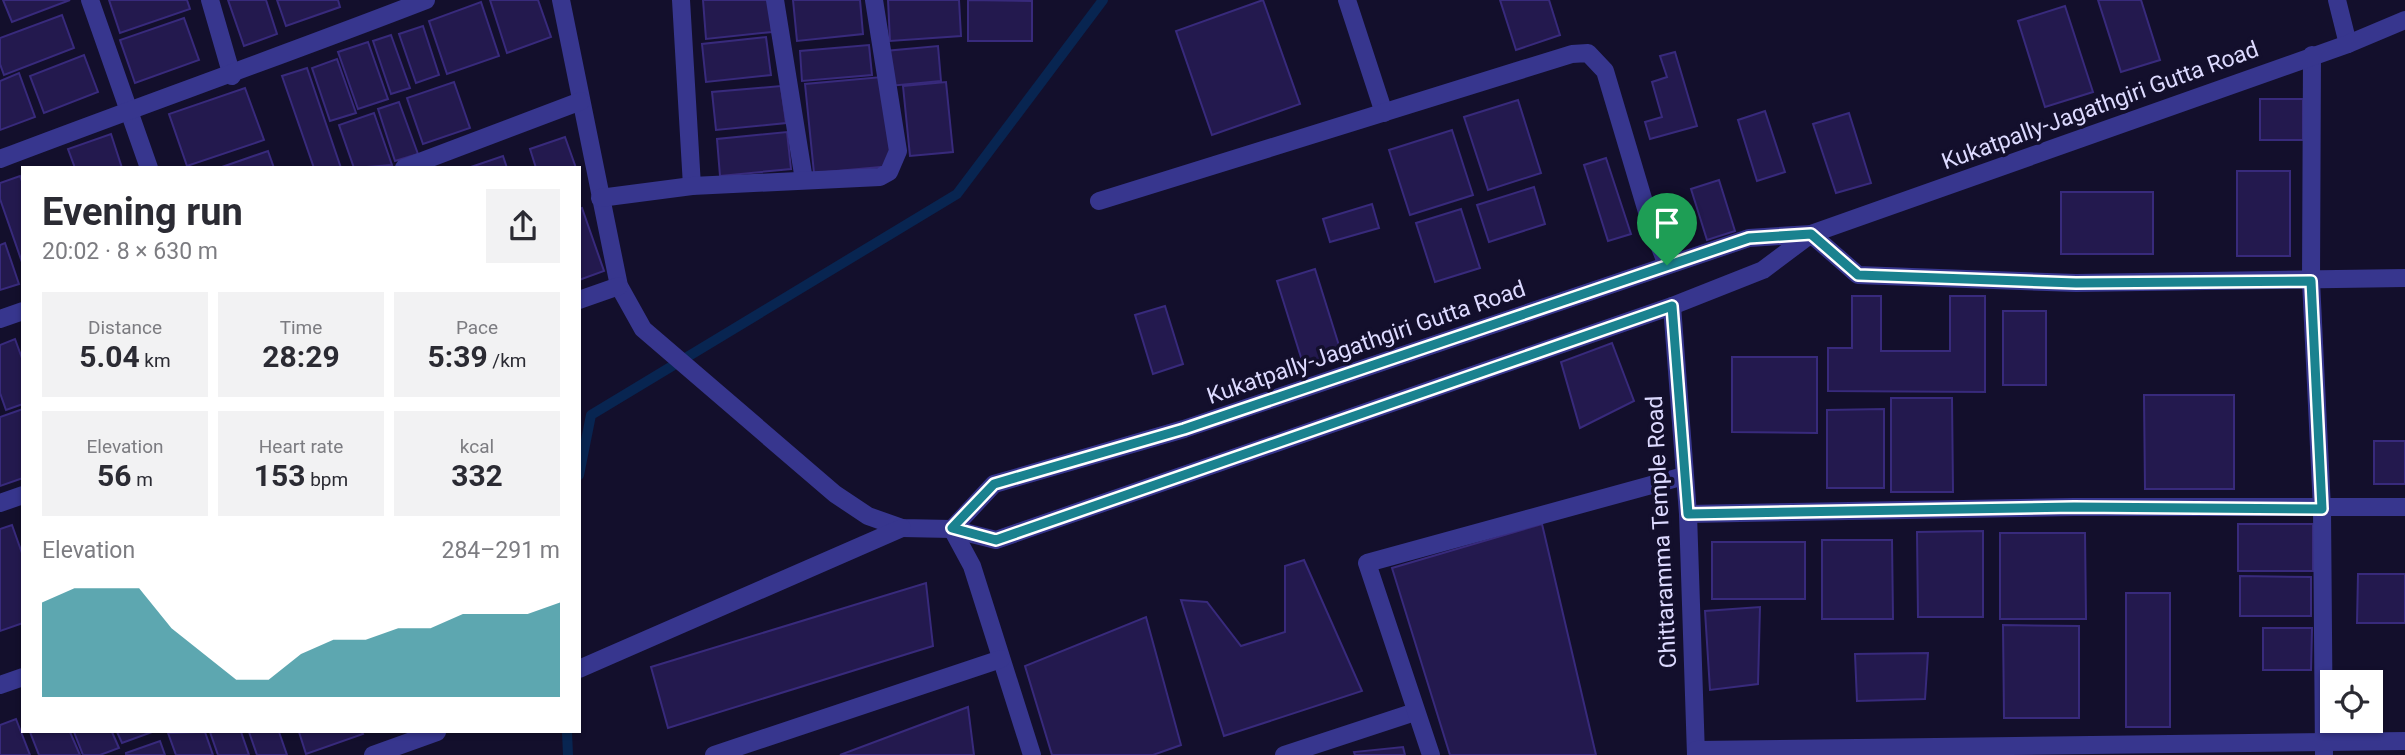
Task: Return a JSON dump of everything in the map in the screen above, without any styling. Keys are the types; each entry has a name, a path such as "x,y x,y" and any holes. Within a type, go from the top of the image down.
{"street":[{"path":"90,0 148,166"},
{"path":"211,0 232,76"},
{"path":"0,159 128,110 232,76 426,0"},
{"name":"Kukatpally-Jagathgiri Gutta Road","path":"561,0 619,286 643,329 835,494 868,516 902,528 952,528 996,540 1672,306 1763,270 1811,234"},
{"path":"681,0 692,186"},
{"path":"775,0 804,180"},
{"path":"600,198 692,186 880,177 890,172 898,151 874,0"},
{"path":"1347,0 1384,113"},
{"path":"2337,0 2348,44"},
{"name":"Kukatpally-Jagathgiri Gutta Road","path":"952,528 994,484 1184,429 1749,238 1811,234 2348,44 2405,20"},
{"path":"1098,201 1572,54 1588,53 1605,71 1650,222 1667,265"},
{"path":"2312,55 2311,281 2322,509 2324,748"},
{"path":"409,166 581,101"},
{"path":"1811,234 1858,275 2076,283 2405,278"},
{"path":"581,299 619,286"},
{"name":"Chittaramma Temple Road","path":"1672,306 1688,514 1696,752"},
{"path":"0,319 21,312"},
{"path":"1431,755 1367,563 1684,476"},
{"path":"0,503 21,496"},
{"path":"1688,514 2074,507 2405,507"},
{"path":"586,665 902,528"},
{"path":"952,528 972,566 1032,755"},
{"path":"714,755 1001,659"},
{"path":"0,685 21,678"},
{"path":"1284,755 1415,712"},
{"path":"373,755 434,733"},
{"path":"1696,752 2324,748 2405,741"}],"building":[{"path":"3,0 70,0 12,22"},
{"path":"109,0 187,0 190,9 120,33"},
{"path":"228,0 266,0 277,34 244,46"},
{"path":"277,0 338,0 340,7 286,26"},
{"path":"490,0 538,0 551,37 507,53"},
{"path":"703,0 769,0 772,32 706,39"},
{"path":"793,0 860,0 863,34 797,41"},
{"path":"888,0 959,0 961,36 890,41"},
{"path":"968,0 1032,1 1032,41 968,41"},
{"path":"1263,0 1300,104 1212,135 1176,31"},
{"path":"1500,0 1549,0 1560,35 1516,50"},
{"path":"2098,0 2141,0 2160,60 2121,72"},
{"path":"481,2 499,56 447,74 429,21"},
{"path":"2065,6 2093,92 2045,107 2018,21"},
{"path":"62,15 74,48 4,75 0,64 0,38"},
{"path":"184,18 199,60 135,83 120,40"},
{"path":"423,26 439,75 416,83 399,34"},
{"path":"391,35 410,88 391,94 373,41"},
{"path":"766,37 771,75 706,82 702,44"},
{"path":"368,42 388,99 358,109 338,52"},
{"path":"869,45 872,75 802,81 800,51"},
{"path":"938,46 941,81 889,86 885,51"},
{"path":"1675,52 1697,126 1650,139 1645,122 1662,117 1652,82 1667,77 1660,56"},
{"path":"84,55 98,92 44,113 30,76"},
{"path":"337,59 356,113 330,121 312,68"},
{"path":"307,68 340,166 313,166 282,76"},
{"path":"19,73 35,117 0,130 0,81"},
{"path":"882,77 892,166 814,173 805,84"},
{"path":"454,82 470,128 423,144 407,98"},
{"path":"946,82 953,152 910,156 903,86"},
{"path":"781,86 786,123 716,130 712,92"},
{"path":"245,88 264,140 187,166 169,114"},
{"path":"2260,99 2303,99 2303,140 2260,140"},
{"path":"1518,100 1541,173 1488,190 1464,117"},
{"path":"399,102 418,154 395,161 378,109"},
{"path":"1765,111 1785,172 1757,181 1738,120"},
{"path":"374,113 392,165 353,166 339,125"},
{"path":"1849,113 1871,183 1836,193 1813,124"},
{"path":"1452,130 1473,195 1410,215 1389,150"},
{"path":"787,132 791,169 720,176 717,139"},
{"path":"111,134 121,166 74,166 68,149"},
{"path":"565,137 575,166 535,166 530,149"},
{"path":"268,151 273,166 225,166"},
{"path":"503,156 506,166 474,166"},
{"path":"1606,158 1631,234 1608,241 1584,165"},
{"path":"2237,171 2290,171 2290,256 2237,256"},
{"path":"20,176 21,179 21,259 0,199 0,183"},
{"path":"1719,180 1735,231 1707,240 1691,189"},
{"path":"1534,187 1545,224 1489,242 1477,205"},
{"path":"2061,192 2153,192 2153,254 2061,254"},
{"path":"1372,204 1379,228 1330,242 1323,219"},
{"path":"581,208 604,271 581,279"},
{"path":"1461,209 1480,268 1435,282 1416,223"},
{"path":"5,243 19,284 0,290 0,245"},
{"path":"1315,269 1342,355 1304,367 1277,281"},
{"path":"1852,296 1881,296 1881,351 1950,351 1950,296 1985,296 1985,392 1828,391 1828,348 1852,348"},
{"path":"1165,306 1183,364 1153,374 1135,315"},
{"path":"2003,311 2046,311 2046,385 2003,385"},
{"path":"15,339 21,356 21,405 6,410 0,393 0,345"},
{"path":"1612,343 1634,401 1580,428 1561,362"},
{"path":"1732,357 1817,357 1817,433 1732,432"},
{"path":"2144,395 2234,395 2234,489 2145,489"},
{"path":"1891,398 1952,398 1953,492 1891,492"},
{"path":"1884,409 1884,488 1827,488 1827,410"},
{"path":"21,410 21,479 0,486 0,417"},
{"path":"2374,441 2405,441 2405,484 2374,484"},
{"path":"1542,524 1596,755 1450,755 1392,568"},
{"path":"2238,524 2313,524 2313,571 2238,571"},
{"path":"12,525 21,550 21,624 0,631 0,529"},
{"path":"1983,531 1983,617 1918,617 1917,532"},
{"path":"2000,533 2085,533 2086,619 2000,619"},
{"path":"1822,540 1892,540 1893,619 1822,619"},
{"path":"1712,542 1805,542 1805,599 1712,599"},
{"path":"1304,560 1362,691 1224,736 1181,600 1207,602 1241,646 1285,632 1285,566"},
{"path":"2358,574 2405,574 2405,623 2357,623"},
{"path":"2240,576 2311,577 2311,616 2240,616"},
{"path":"926,583 933,646 668,728 651,667"},
{"path":"2126,593 2170,593 2170,727 2126,727"},
{"path":"1760,607 1758,684 1710,690 1705,611"},
{"path":"1146,617 1181,745 1153,755 1052,755 1025,666"},
{"path":"2003,625 2079,626 2079,718 2004,718"},
{"path":"2263,628 2312,628 2311,670 2263,670"},
{"path":"1928,653 1925,699 1857,701 1855,654"},
{"path":"968,707 974,755 840,755"},
{"path":"16,719 30,755 0,755 0,725"},
{"path":"30,733 70,733 80,755 39,755"},
{"path":"74,733 112,733 119,748 100,755 83,755"},
{"path":"117,733 149,733 122,743"},
{"path":"168,733 205,733 213,755 176,755"},
{"path":"210,733 241,733 249,755 218,755"},
{"path":"249,733 279,733 287,755 257,755"},
{"path":"299,733 363,734 306,754"},
{"path":"160,741 165,755 126,755 126,753"},
{"path":"1403,747 1405,755 1355,755 1354,752"}],"waterway":[{"path":"581,465 591,415 957,194 1103,0"},
{"path":"567,733 568,755"}],"route":[{"path":"1811,234 1858,275 2076,283 2311,281 2322,509 2074,507 1688,514 1672,306 996,540 952,528 994,484 1184,429 1667,265 1749,238 1811,234"}]}
